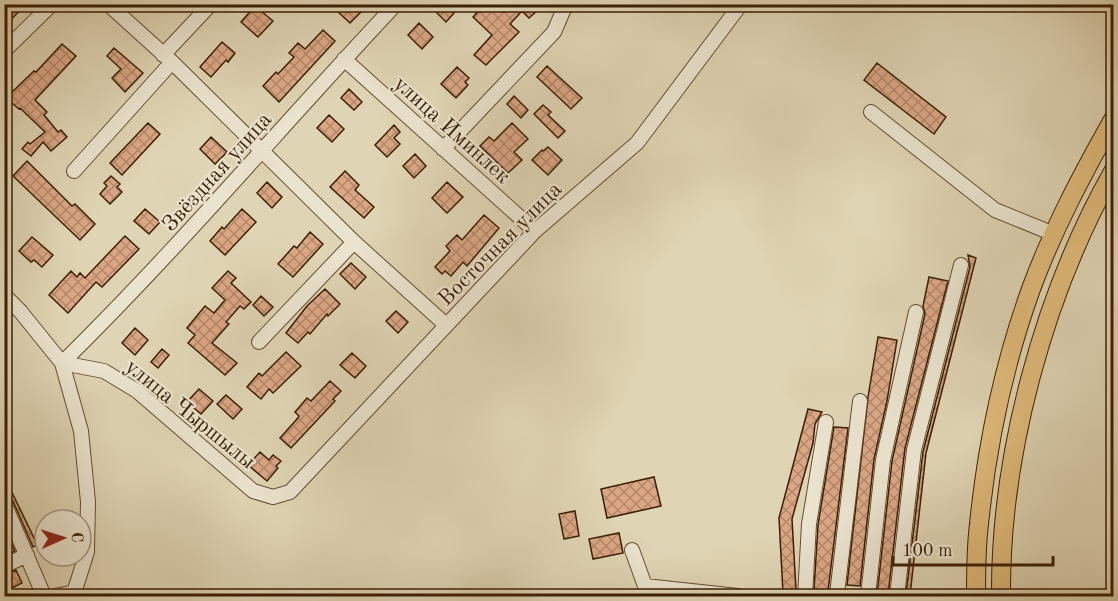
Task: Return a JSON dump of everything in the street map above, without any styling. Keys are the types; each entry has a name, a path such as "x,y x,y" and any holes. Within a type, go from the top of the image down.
{"main road":[{"path":"975,596 978,525 985,474 1011,353 1024,310 1054,234 1080,177 1113,118"},
{"path":"1001,597 1004,532 1010,478 1034,365 1054,301 1113,170"}],"street":[{"path":"4,51 52,4"},
{"path":"108,4 354,242 447,325"},
{"path":"74,171 211,4"},
{"name":"Звёздная улица","path":"62,363 154,270 396,4"},
{"path":"443,149 554,32 566,4"},
{"name":"Восточная улица","path":"273,497 290,492 535,231 637,143 741,4"},
{"name":"улица Иминлек","path":"345,59 535,231"},
{"path":"871,112 994,210 1054,234"},
{"path":"259,342 354,242"},
{"path":"897,597 914,450 961,265"},
{"path":"4,295 62,363 81,431 88,502 87,552 74,594 55,597"},
{"path":"868,597 883,460 916,312"},
{"name":"улица Чыршылы","path":"62,363 104,371 137,392 254,491 273,497"},
{"path":"843,597 837,594 860,401"},
{"path":"805,597 809,524 826,422"},
{"path":"4,503 44,597"},
{"path":"633,550 645,586 738,597"},
{"path":"4,566 27,555"}],"building":[{"path":"4,4 26,4 4,27"},
{"path":"343,4 353,4 361,12 350,23 337,11"},
{"path":"428,4 445,4 454,13 446,22"},
{"path":"485,4 535,4 539,9 529,18 522,11 510,24 519,32 486,65 474,55 492,35 473,17"},
{"path":"255,6 273,21 258,37 241,22"},
{"path":"419,23 433,37 422,49 408,35"},
{"path":"323,30 335,41 279,102 263,86 294,57 289,53 298,43 305,49"},
{"path":"222,42 235,53 211,77 200,67"},
{"path":"62,44 76,56 35,100 47,112 44,115 58,132 61,130 67,137 51,151 43,142 31,156 22,149 28,142 30,144 45,132 6,98 34,71 36,72"},
{"path":"114,48 143,73 125,92 112,78 121,69 107,56"},
{"path":"877,63 946,117 934,134 864,80"},
{"path":"547,66 582,98 571,109 537,77"},
{"path":"457,67 469,78 465,82 468,85 456,98 441,84"},
{"path":"349,89 362,102 354,110 341,98"},
{"path":"514,96 528,110 521,118 507,104"},
{"path":"543,105 551,112 548,115 565,131 558,138 534,114"},
{"path":"329,115 344,129 332,142 317,128"},
{"path":"148,123 160,134 122,175 110,163"},
{"path":"512,123 528,139 514,152 522,160 508,173 480,146 489,137 494,141"},
{"path":"394,125 400,132 394,138 400,144 387,157 375,145"},
{"path":"211,137 227,152 215,164 200,149"},
{"path":"548,147 562,160 548,175 532,160"},
{"path":"415,154 426,166 414,178 403,166"},
{"path":"27,161 72,206 75,204 95,224 80,240 13,176"},
{"path":"345,171 359,185 355,190 374,207 364,218 330,187"},
{"path":"111,176 120,184 117,187 122,192 110,204 100,194 107,186 104,183"},
{"path":"267,182 282,197 272,208 257,193"},
{"path":"447,182 463,197 447,213 432,198"},
{"path":"145,209 160,222 149,234 134,221"},
{"path":"242,209 256,222 225,255 210,241"},
{"path":"484,215 499,228 467,266 463,262 451,276 445,271 442,274 435,267 450,251 446,246 457,235 462,240"},
{"path":"310,232 323,244 293,277 278,264 294,246 297,248"},
{"path":"125,236 139,249 102,287 96,282 68,313 49,295 71,271 77,277 80,273 85,278"},
{"path":"32,237 53,255 42,267 34,260 31,262 19,251"},
{"path":"968,255 976,258 926,453 910,595 906,594 923,452 970,267"},
{"path":"351,263 366,277 355,289 340,274"},
{"path":"228,271 236,278 231,283 251,302 244,309 240,306 226,322 229,324 212,343 237,363 225,375 188,343 195,335 187,328 205,306 214,313 225,300 212,288"},
{"path":"929,277 948,281 905,448 888,595 877,595 892,461 925,314 923,306"},
{"path":"325,289 340,304 298,343 286,333 307,306"},
{"path":"261,296 273,307 264,316 253,305"},
{"path":"396,311 408,322 398,333 386,321"},
{"path":"135,328 148,340 135,355 122,343"},
{"path":"878,337 897,340 874,459 860,586 847,585 868,397"},
{"path":"162,349 169,355 158,368 151,362"},
{"path":"286,352 301,366 273,393 269,389 261,399 247,387 259,373 262,376"},
{"path":"352,353 366,366 355,378 340,365"},
{"path":"330,381 341,391 333,399 335,401 291,448 280,438 299,416 295,412 307,398 311,401"},
{"path":"199,389 213,401 201,414 187,402"},
{"path":"226,395 242,409 233,419 217,404"},
{"path":"808,409 822,412 815,424 813,443 792,519 796,590 783,593 779,518"},
{"path":"834,427 848,428 828,591 814,590 818,525"},
{"path":"260,452 269,460 273,455 281,461 267,481 248,465"},
{"path":"4,476 33,536 33,547 12,499 4,494"},
{"path":"654,477 661,506 607,518 601,489"},
{"path":"575,511 579,536 564,539 559,514"},
{"path":"4,527 15,551 4,556"},
{"path":"619,533 623,553 593,559 589,539"},
{"path":"16,570 22,583 4,592 4,575"}]}
